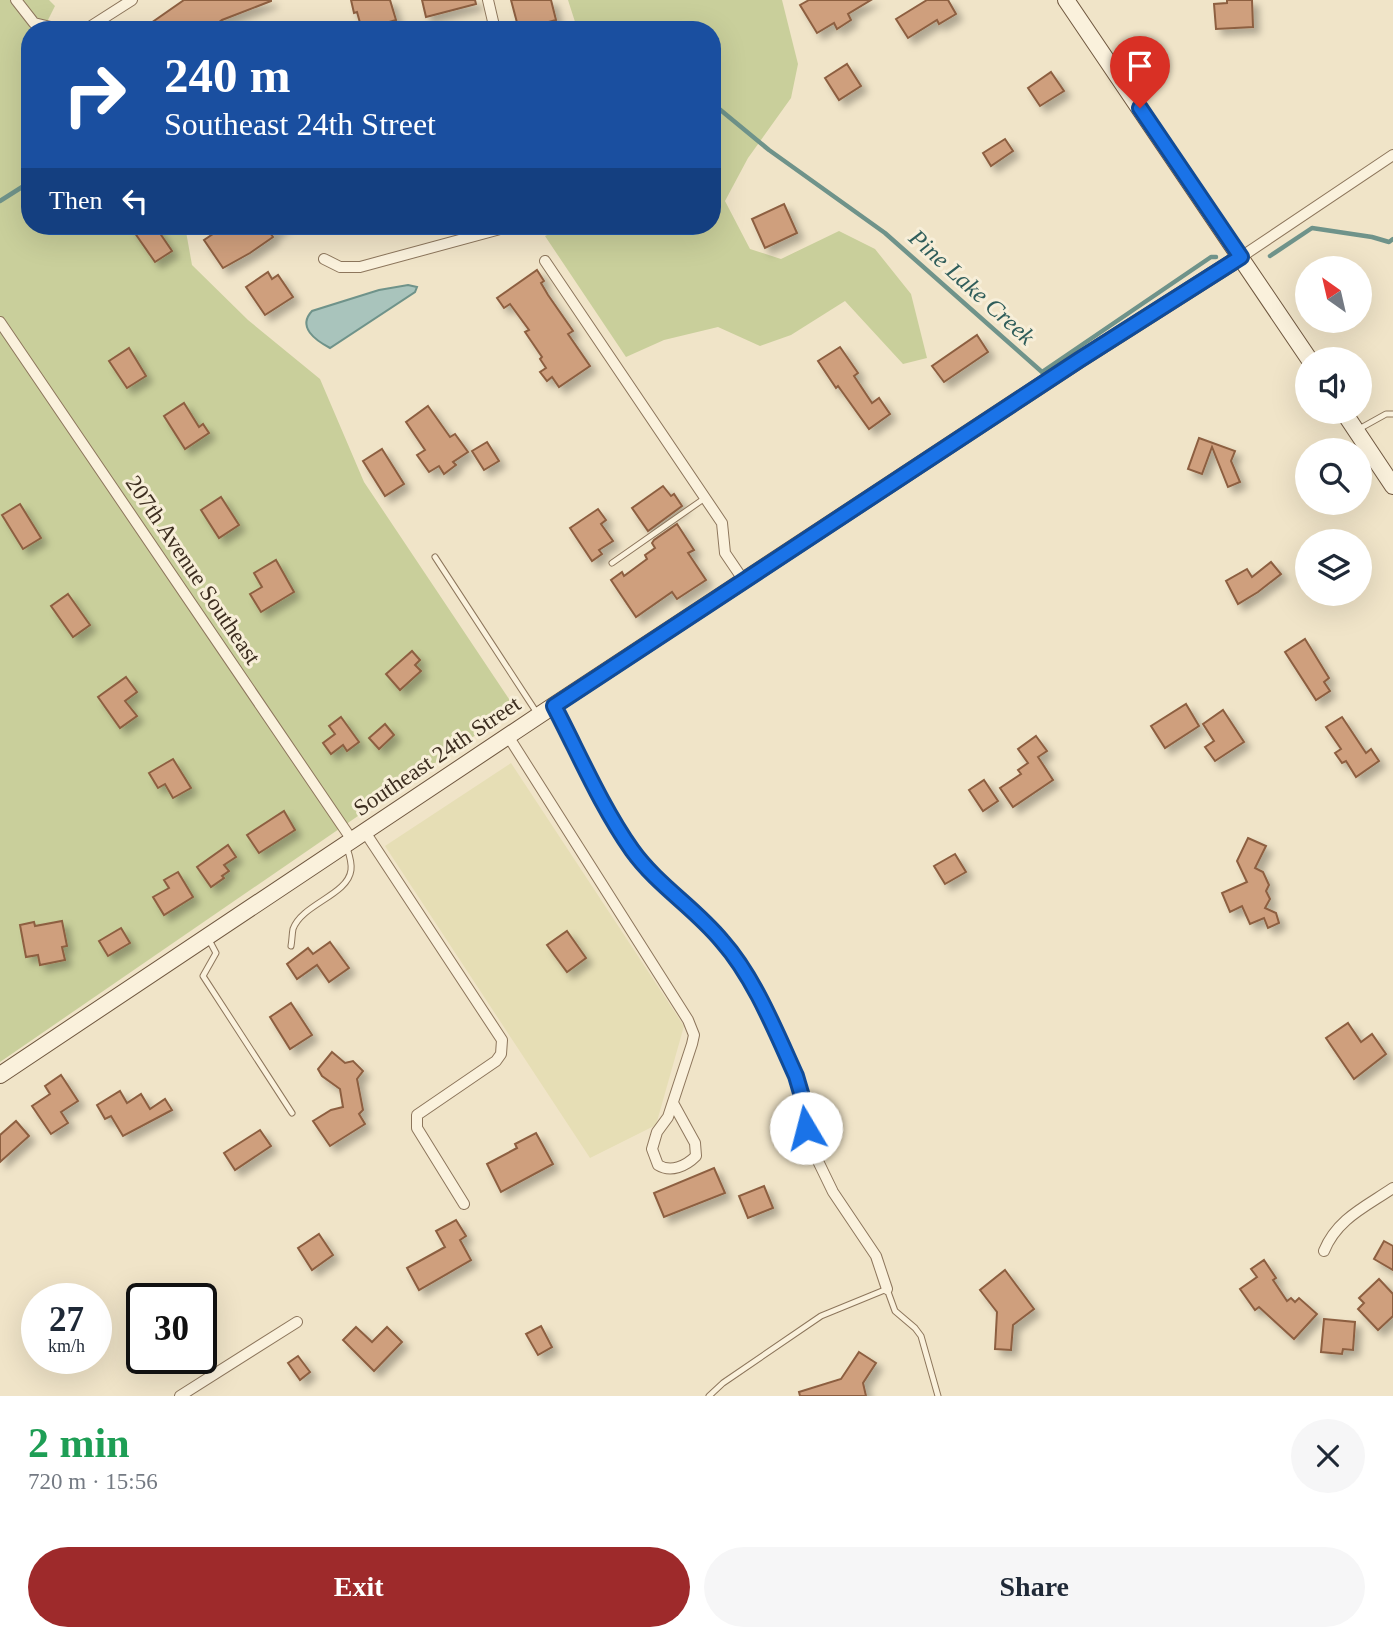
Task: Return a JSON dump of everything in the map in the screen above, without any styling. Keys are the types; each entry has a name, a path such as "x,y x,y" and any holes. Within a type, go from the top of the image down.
{"street":[{"path":"16,0 32,21"},
{"path":"99,21 131,0"},
{"path":"488,0 493,21"},
{"path":"1066,0 1301,347"},
{"name":"Southeast 24th Street","path":"0,1075 538,716 1393,155"},
{"path":"324,259 340,267 360,267 478,235"},
{"path":"545,261 722,523 725,553 744,581"},
{"name":"207th Avenue Southeast","path":"0,322 354,839 502,1040 501,1054 496,1061 417,1115 417,1128 464,1204"},
{"path":"1352,424 1393,486"},
{"path":"554,706 606,807 633,851 644,866 696,912 724,943 747,977 796,1076 806,1128 817,1159 833,1192 876,1256 887,1289"},
{"path":"508,736 688,1020 694,1035 668,1117 657,1132 652,1149 658,1165 665,1169 681,1167 696,1156 695,1143 673,1103"},
{"path":"1324,1251 1331,1235 1341,1223 1393,1188"},
{"path":"180,1396 297,1322"}],"lane":[{"path":"1357,431 1386,414 1393,414"},
{"path":"612,563 705,498"},
{"path":"435,557 538,716"},
{"path":"292,946 293,928 301,917 337,890 348,878 354,839"},
{"path":"207,936 216,953 203,976 292,1113"},
{"path":"709,1396 723,1383 821,1316 887,1289 895,1311 915,1328 920,1336 937,1396"}],"shaded area":[{"path":"511,763 684,1026 656,1125 590,1158 385,846"}],"green space":[{"path":"0,0 49,0 55,6 48,21 21,21 21,235 187,235 192,265 248,320 320,379 364,482 515,708 0,1062"},
{"path":"568,0 782,0 798,64 791,98 748,158 725,201 750,249 781,259 839,231 875,249 911,294 927,358 903,364 845,301 791,335 760,346 718,327 664,340 626,357 545,236 721,235 721,21 575,21"}],"water":[{"path":"408,285 417,287 415,292 330,348 314,337 307,328 306,322 312,311 379,290"}],"building":[{"path":"184,0 271,0 221,21 154,21"},
{"path":"351,0 390,0 396,20 360,21 357,12 354,13"},
{"path":"422,0 475,0 476,4 426,17"},
{"path":"511,0 551,0 556,20 517,21"},
{"path":"809,0 871,0 848,14 851,20 837,29 834,23 817,33 800,5"},
{"path":"927,0 948,0 956,14 939,24 937,20 908,38 896,19"},
{"path":"1227,0 1252,0 1253,27 1216,29 1214,4 1227,3"},
{"path":"847,64 861,86 839,100 825,78"},
{"path":"1051,72 1064,91 1040,106 1028,88"},
{"path":"1005,139 1013,151 991,166 983,153"},
{"path":"784,204 797,233 765,248 752,219"},
{"path":"136,235 161,235 172,251 155,262"},
{"path":"212,235 273,237 223,268 204,240"},
{"path":"537,270 548,295 573,331 568,334 590,366 559,387 552,377 547,381 540,372 546,368 525,332 529,330 510,304 504,308 497,298"},
{"path":"268,272 272,279 278,275 293,297 265,315 246,287"},
{"path":"977,335 988,352 944,382 932,366"},
{"path":"840,347 858,373 854,376 872,403 879,398 890,414 869,429 818,361"},
{"path":"129,348 146,376 127,388 109,361"},
{"path":"184,403 199,427 203,424 209,433 185,449 164,416"},
{"path":"428,406 450,437 455,434 468,452 453,462 456,465 444,474 439,466 429,472 417,455 425,450 406,422"},
{"path":"1199,438 1235,451 1231,461 1240,482 1228,487 1212,447 1202,474 1188,469"},
{"path":"487,442 499,461 484,470 472,451"},
{"path":"382,449 404,484 385,496 363,461"},
{"path":"663,486 671,496 674,494 682,506 648,531 632,508"},
{"path":"221,497 239,525 219,538 201,510"},
{"path":"20,504 41,538 23,549 2,515"},
{"path":"598,509 606,520 601,524 613,541 599,550 602,554 592,561 570,528"},
{"path":"677,524 694,550 688,553 706,580 677,599 672,592 636,617 611,580 622,572 624,576 647,559 645,555 655,548 652,543 654,540"},
{"path":"276,560 294,592 261,612 250,594 262,587 254,573"},
{"path":"1271,562 1281,574 1238,604 1226,581 1247,569 1252,577"},
{"path":"68,594 90,625 73,637 51,606"},
{"path":"1305,639 1329,678 1324,682 1330,691 1316,700 1285,652"},
{"path":"412,651 420,660 415,665 421,671 400,690 386,674"},
{"path":"126,677 137,692 125,701 137,716 120,728 98,697"},
{"path":"1186,704 1199,726 1165,748 1151,726"},
{"path":"1223,710 1244,742 1215,761 1205,747 1214,741 1203,724"},
{"path":"341,717 359,742 347,751 343,745 331,754 323,743 335,734 329,726"},
{"path":"1342,717 1366,753 1371,749 1379,761 1356,777 1346,761 1342,763 1335,753 1341,749 1326,727"},
{"path":"385,724 394,735 379,749 369,738"},
{"path":"1036,736 1047,751 1038,757 1053,780 1013,807 1000,788 1021,774 1018,770 1028,763 1018,749"},
{"path":"173,759 191,788 173,798 165,784 158,788 149,773"},
{"path":"984,780 998,801 983,811 969,790"},
{"path":"284,811 295,830 259,853 247,835"},
{"path":"1248,838 1266,846 1255,868 1263,872 1269,885 1266,891 1270,899 1265,908 1276,913 1279,923 1268,928 1264,918 1250,924 1242,906 1230,912 1222,893 1247,882 1237,861"},
{"path":"228,845 236,857 224,865 229,871 222,876 224,878 211,887 197,867"},
{"path":"955,854 966,872 945,884 934,866"},
{"path":"178,872 193,897 164,915 153,897 169,888 164,880"},
{"path":"62,921 67,946 62,947 65,960 40,965 38,955 26,957 20,925 34,922 35,926"},
{"path":"121,928 130,943 108,956 99,941"},
{"path":"567,931 586,958 567,972 547,945"},
{"path":"330,942 349,968 329,982 317,965 297,979 287,964 308,948 313,954"},
{"path":"291,1003 312,1035 290,1049 270,1017"},
{"path":"1348,1023 1361,1042 1372,1034 1386,1054 1354,1079 1326,1038"},
{"path":"332,1052 345,1063 353,1061 363,1071 357,1079 363,1110 359,1114 365,1124 330,1146 313,1121 331,1110 343,1107 340,1089 322,1076 318,1069"},
{"path":"61,1075 78,1101 61,1112 68,1123 51,1134 32,1106 50,1094 45,1086"},
{"path":"120,1091 127,1103 141,1094 150,1109 165,1099 172,1110 123,1136 111,1116 105,1119 97,1105"},
{"path":"16,1121 29,1136 0,1162 0,1135"},
{"path":"260,1130 271,1146 235,1170 224,1153"},
{"path":"536,1133 553,1164 501,1192 487,1164 517,1148 515,1144"},
{"path":"714,1168 725,1193 664,1217 654,1193"},
{"path":"764,1186 773,1208 748,1218 739,1196"},
{"path":"456,1220 466,1236 460,1240 471,1260 419,1290 407,1268 445,1247 436,1231"},
{"path":"319,1234 333,1255 312,1270 298,1248"},
{"path":"1384,1241 1393,1246 1393,1270 1374,1259"},
{"path":"1264,1260 1287,1301 1291,1298 1295,1302 1299,1298 1317,1314 1294,1339 1259,1307 1255,1310 1240,1289 1257,1277 1251,1269"},
{"path":"1005,1270 1034,1309 1013,1325 1011,1350 995,1349 997,1312 980,1290"},
{"path":"1379,1279 1393,1294 1393,1316 1378,1330 1358,1309 1364,1303 1359,1298"},
{"path":"1324,1319 1355,1322 1353,1350 1343,1349 1342,1354 1321,1352"},
{"path":"541,1326 552,1347 538,1355 526,1334"},
{"path":"356,1327 372,1342 387,1327 402,1342 374,1371 343,1340"},
{"path":"859,1352 876,1363 863,1383 866,1396 800,1396 799,1392 841,1379"},
{"path":"298,1356 310,1372 300,1380 288,1363"}],"waterway":[{"name":"Pine Lake Creek","path":"721,110 769,150 885,233 1042,372 1211,257 1216,257"},
{"name":"Pine Lake Creek","path":"0,201 21,188"},
{"name":"Pine Lake Creek","path":"1270,256 1312,228 1389,242 1393,239"}],"route":[{"path":"806,1128 796,1076 747,977 724,943 696,912 644,866 633,851 606,807 554,706 1079,360 1241,257 1140,108"}]}
